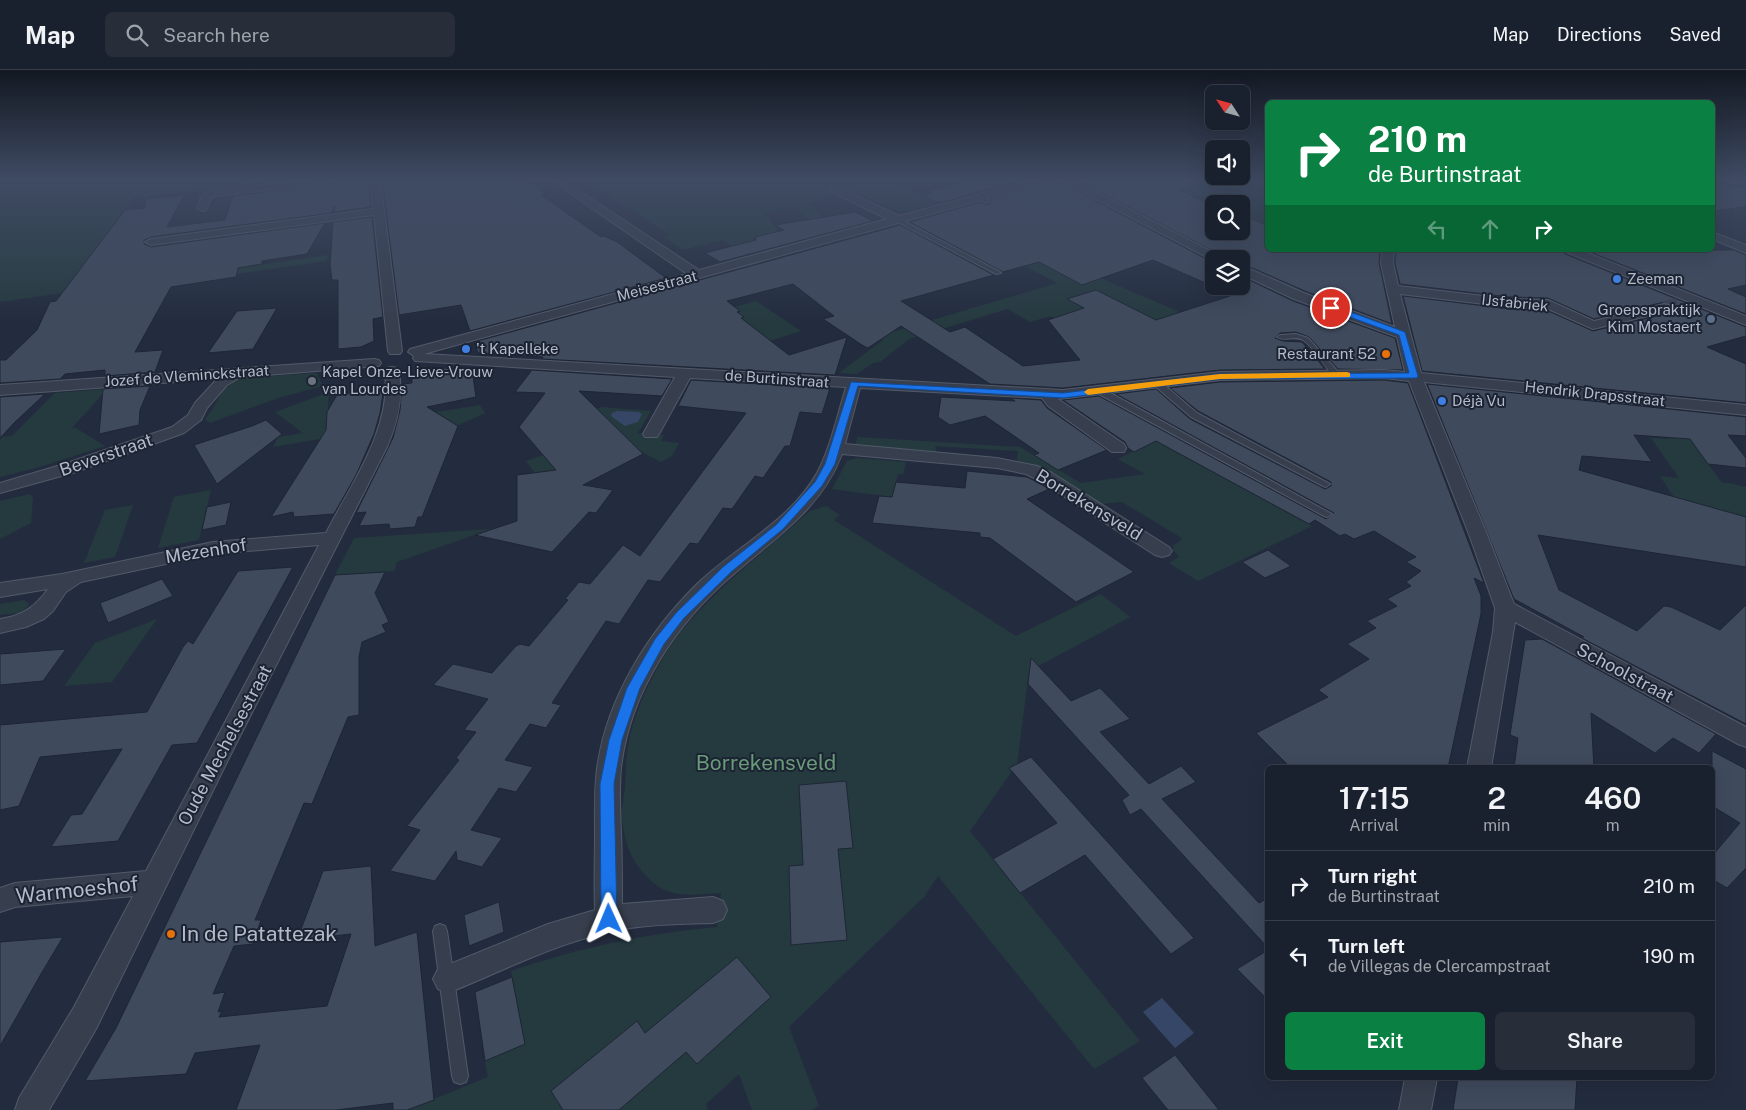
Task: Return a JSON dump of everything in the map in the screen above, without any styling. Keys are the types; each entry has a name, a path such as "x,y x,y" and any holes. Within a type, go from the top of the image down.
{"street":[{"path":"151,242 265,227"},
{"name":"Oude Mechelsestraat","path":"31,1110 85,1018 219,754 379,447 389,422 394,399 387,362 380,227"},
{"path":"627,227 697,275"},
{"name":"Meisestraat","path":"387,362 414,365 418,355 874,227"},
{"path":"1156,227 1205,251"},
{"path":"1715,235 1746,249"},
{"path":"1388,252 1386,263 1402,334 1414,376 1479,537 1505,608 1504,632 1480,765"},
{"path":"1575,252 1746,320"},
{"path":"1250,273 1281,288 1402,334"},
{"name":"IJsfabriek","path":"1392,289 1510,303 1548,304 1593,325 1664,308"},
{"path":"1682,304 1697,301"},
{"name":"de Burtinstraat","path":"418,355 1048,395 1100,391 1220,376 1414,376"},
{"name":"Jozef de Vleminckstraat","path":"0,390 387,362"},
{"name":"Beverstraat","path":"0,488 70,468 165,435 190,421 198,413 200,406 222,382 238,373"},
{"path":"651,434 685,373"},
{"name":"Hendrik Drapsstraat","path":"1414,376 1746,410"},
{"path":"177,377 187,382 192,388 200,406"},
{"path":"609,919 607,784 616,740 633,688 654,649 680,615 715,580 780,527 803,504 819,484 830,464 854,384"},
{"path":"1048,395 1053,403 1118,448"},
{"name":"Borrekensveld","path":"835,448 998,463 1031,470 1046,477 1162,551"},
{"name":"Mezenhof","path":"0,590 82,576 213,548 332,538"},
{"name":"Mezenhof","path":"0,626 20,622 39,612 46,606 56,589 82,576"},
{"name":"Schoolstraat","path":"1505,608 1746,738"},
{"name":"Warmoeshof","path":"0,900 15,895 154,882"},
{"path":"448,979 550,938 609,919 658,913 713,910"},
{"path":"1415,1110 1421,1080"}],"lane":[{"path":"910,227 998,273"},
{"path":"1280,336 1296,336 1306,339 1336,375"},
{"path":"1158,384 1194,416 1326,484"},
{"path":"1100,391 1327,514"},
{"path":"440,932 460,1076"}],"green space":[{"path":"0,227 112,227 62,293 0,302"},
{"path":"657,227 775,227 778,231 753,238 761,251 745,255 722,240 683,250 664,237 670,235"},
{"path":"1087,249 1091,274 1198,320 1091,337 1051,316 1030,322 1008,309 909,339 880,362 873,363 857,374 839,373 883,340 878,336 1057,283 1025,266"},
{"path":"328,255 327,261 194,280 184,276"},
{"path":"756,301 801,331 760,344 724,310"},
{"path":"316,373 323,386 278,398 210,423 205,419 224,390 244,378"},
{"path":"107,389 72,428 76,428 105,446 40,467 0,477 0,440 2,437 12,436 55,393"},
{"path":"329,392 327,429 364,437 320,439 273,447 278,437 303,433 275,412"},
{"path":"480,405 485,413 433,437 412,416"},
{"path":"602,407 651,411 638,433 664,435 661,441 679,443 672,456 661,462 625,443 544,485 526,461 618,430 597,409"},
{"path":"1126,425 1312,526 1198,581 1169,563 1179,557 1173,550 1173,546 1182,539 1180,537 1122,502 1101,504 1033,466 1017,462 1018,451 935,446 937,453 855,445 858,437 1020,447 1081,483 1145,474 1118,459 1145,446"},
{"path":"1665,432 1679,435 1682,439 1690,439 1722,483 1746,487 1746,538 1679,505 1660,476 1679,478 1651,438 1669,439"},
{"path":"857,458 906,462 903,474 898,474 892,497 832,489 847,461"},
{"path":"211,490 199,540 158,548 174,497"},
{"path":"30,494 33,498 31,523 0,539 0,501"},
{"path":"133,505 115,557 84,563 105,510"},
{"name":"Borrekensveld","path":"826,506 840,515 834,520 1016,636 1101,594 1130,617 1029,671 1017,764 970,831 1140,1041 1094,1069 938,876 925,896 789,1027 819,1106 811,1110 752,1110 739,1074 706,1104 708,1110 407,1110 488,1077 485,1061 525,1044 511,971 562,955 639,937 717,927 721,893 682,894 661,888 645,875 629,849 623,829 622,807 627,751 631,732 641,702 655,672 671,645 694,616 726,585 810,511"},
{"path":"491,529 397,562 394,571 335,575 354,538"},
{"path":"24,600 29,604 19,613 0,615 0,604"},
{"path":"157,619 112,682 64,686 95,643"}],"water":[{"path":"617,411 639,412 642,414 638,422 625,426 611,416 612,413"},
{"path":"1162,998 1194,1033 1175,1048 1143,1012"}],"building":[{"path":"112,227 230,227 151,237 144,240 144,244 151,247 299,227 323,227 307,254 262,261 262,264 238,268 236,277 171,287 135,352 163,350 155,372 105,376 105,370 65,374 60,379 0,383 0,360 6,360 37,330 50,302 56,301"},
{"path":"333,227 373,227 383,317 373,319 374,341 361,347 338,349 338,280 332,280 330,265"},
{"path":"388,227 586,227 601,237 604,236 617,242 666,278 470,331 461,305 399,315"},
{"path":"778,227 852,227 720,262 705,253 756,240 755,237 784,230"},
{"path":"894,227 903,227 994,275 901,301 950,332 965,327 1023,366 1080,360 1048,320 1084,308 1067,299 1096,290 1156,320 1230,296 1228,295 1250,295 1250,280 1293,301 1395,338 1403,370 1338,369 1309,337 1296,332 1280,333 1275,338 1283,341 1302,342 1325,369 1220,370 1063,388 990,384 901,326 868,348 862,345 823,319 834,316 793,284 727,301 740,311 737,312 744,317 741,318 789,355 847,337 835,375 542,359 543,357 478,353 474,342"},
{"path":"918,227 1145,227 1205,258 1205,283 1153,260 1082,285 1039,262 1003,272"},
{"path":"1166,227 1205,227 1205,240 1250,240 1250,227 1265,227 1265,252 1380,252 1379,263 1392,324 1305,291 1250,267 1250,250 1211,250"},
{"path":"1715,250 1734,250 1746,255 1746,285 1728,289 1746,297 1746,314 1590,252 1715,252"},
{"path":"1396,252 1564,252 1746,327 1746,336 1707,347 1746,364 1746,403 1422,371 1403,296 1510,309 1546,310 1593,331 1669,313 1673,307 1669,303 1664,302 1594,319 1548,298 1510,297 1400,284 1395,263"},
{"path":"277,308 253,349 208,353 237,311"},
{"path":"428,367 472,370 476,397 427,407 458,426 422,517 418,517 415,527 390,529 389,524 359,526 366,512 356,513 393,438 400,410 402,384 412,383 412,374"},
{"path":"532,370 672,379 662,396 579,391 643,454 583,485 613,490 596,513 589,512 552,552 475,535 517,521 517,475 556,470 519,427 545,393 515,392"},
{"path":"691,380 830,388 822,414 800,412 790,446 785,446 763,478 755,476 732,509 723,508 698,544 690,543 660,582 648,580 619,624 606,621 552,703 561,705 546,728 530,724 505,760 533,767 516,792 499,788 471,830 502,838 482,867 457,860 456,851 435,881 390,871 420,830 407,826 459,760 456,758 476,732 464,730 488,699 433,685 453,664 492,673 516,646 520,644 529,646 568,600 565,599 579,582 590,584 623,545 640,556 746,413 678,406"},
{"path":"1384,380 1408,383 1484,583 1474,578 1481,596 1481,614 1449,765 1288,765 1256,733 1328,697 1318,690 1369,659 1347,644 1376,628 1367,621 1397,606 1387,599 1411,586 1406,582 1421,571 1406,562 1416,557 1374,531 1354,539 1345,534 1340,536 1315,520 1309,524 1156,441 1134,452 1128,448 1125,442 1063,400 1099,396 1326,519 1334,513 1116,394 1156,389 1190,419 1325,489 1331,486 1331,482 1198,411 1170,388 1220,382"},
{"path":"1427,384 1746,417 1746,436 1728,435 1746,458 1746,468 1708,464 1690,439 1634,435 1652,462 1582,456 1579,470 1746,517 1746,567 1538,535 1559,590 1637,631 1664,606 1671,607 1720,630 1746,605 1746,724 1580,637 1584,637 1514,599"},
{"path":"150,386 140,410 139,425 99,434 103,389"},
{"path":"384,387 374,434 356,475 334,514 294,517 293,512 271,517 326,430 327,412 337,395"},
{"path":"45,394 15,422 0,438 0,397"},
{"path":"941,397 1015,401 1010,398 1041,400 1047,408 1107,450 1058,470 1034,455 1039,453 985,416 950,425 938,417"},
{"path":"266,420 282,434 217,484 194,445"},
{"path":"967,471 1027,477 1049,489 1027,499 1134,572 1076,602 990,538 980,537 980,533 872,523 879,496 892,497 896,482 965,488"},
{"path":"231,502 226,525 202,530 207,507"},
{"path":"1268,550 1291,566 1265,578 1242,562"},
{"path":"293,567 197,743 172,745 118,841 51,847 71,815 82,814 122,749 40,757 19,806 0,810 0,725 147,712 183,647 188,641 193,644 238,571"},
{"path":"385,572 375,593 389,622 382,625 386,632 362,642 359,657 359,715 348,717 312,804 304,803 255,920 261,920 253,944 234,946 213,994 225,992 218,1012 222,1011 219,1017 327,1006 351,934 297,940 323,871 371,866 375,946 417,932 434,1100 407,1110 393,1110 393,1103 336,1110 236,1110 260,1045 195,1053 186,1074 85,1081 116,1028 335,575"},
{"path":"162,579 173,596 108,623 100,603"},
{"path":"1542,639 1716,734 1699,753 1673,738 1655,753 1591,713 1594,765 1514,765 1518,738 1510,735 1525,640"},
{"path":"66,649 43,681 0,685 0,654"},
{"path":"1031,658 1071,701 1100,688 1130,719 1100,732 1149,784 1181,766 1196,782 1162,799 1259,903 1265,900 1265,945 1141,809 1130,815 1122,800 1129,795 1028,684"},
{"path":"1712,751 1746,769 1746,868 1727,888 1715,881 1715,852 1740,823 1715,808 1715,765 1712,765"},
{"path":"1031,757 1194,938 1171,954 1085,855 1020,893 993,859 1057,823 1009,768"},
{"path":"846,781 853,848 838,849 847,940 791,945 789,866 803,865 799,785"},
{"path":"499,902 504,932 469,946 464,915"},
{"path":"63,937 41,974 0,1046 0,942"},
{"path":"1265,952 1265,997 1237,969"},
{"path":"737,957 771,997 697,1064 686,1052 619,1110 563,1110 551,1091 637,1021 645,1033"},
{"path":"512,977 525,1044 485,1061 475,992"},
{"path":"1175,1055 1219,1110 1168,1110 1142,1078"},
{"path":"1458,1080 1577,1080 1575,1110 1453,1110"}],"tunnel":[{"path":"1664,308 1682,304"}],"slow traffic":[{"path":"1088,392 1220,376 1347,375"}],"place":[{"name":"Zeeman","path":"1617,279"},
{"name":"Groepspraktijk Kim Mostaert","path":"1711,319"},
{"name":"'t Kapelleke","path":"466,349"},
{"name":"Restaurant 52","path":"1386,354"},
{"name":"Kapel Onze-Lieve-Vrouw van Lourdes","path":"312,381"},
{"name":"Déjà Vu","path":"1442,401"},
{"name":"In de Patattezak","path":"171,934"}],"route":[{"path":"609,919 607,784 610,761 623,713 633,688 659,642 680,615 727,569 780,527 803,504 819,484 830,464 854,384 1063,395 1220,376 1384,374 1414,376 1402,334 1331,308"}]}
